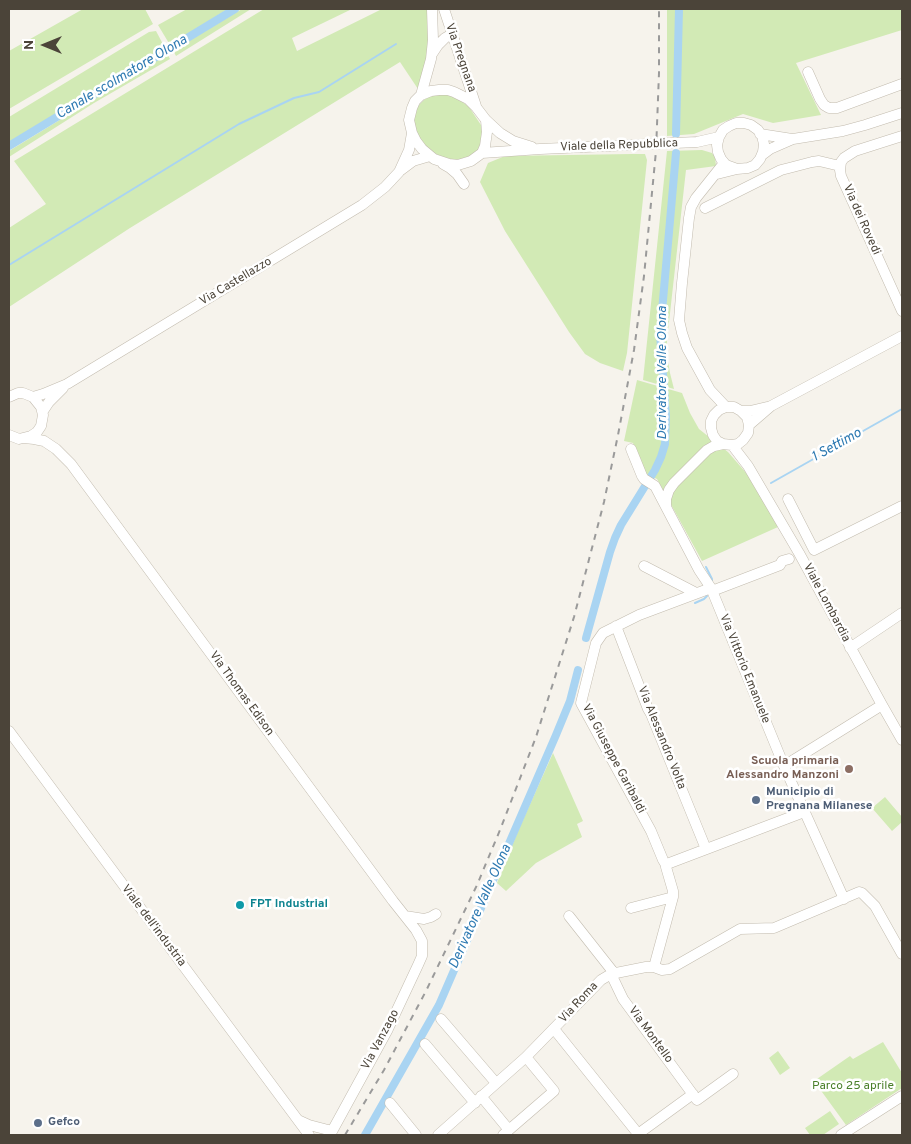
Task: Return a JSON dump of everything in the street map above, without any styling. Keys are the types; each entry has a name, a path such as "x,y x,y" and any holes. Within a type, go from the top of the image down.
{"street":[{"name":"Via Pregnana","path":"421,95 432,54 432,9"},
{"name":"Via Pregnana","path":"444,9 476,107"},
{"path":"432,54 445,38 452,34"},
{"path":"808,72 820,99 829,108 837,108 902,84"},
{"path":"434,158 449,164 465,164 482,153 486,140 486,120 476,107 461,95 448,90 431,91 421,95 415,101 409,120 416,141 434,158 450,168 464,184"},
{"path":"716,174 755,165 770,148 792,139 843,131 902,113"},
{"name":"Viale della Repubblica","path":"486,120 512,141 540,149"},
{"path":"737,169 733,169 724,163 718,152 719,137 723,130 729,126 736,123 751,125 760,134 764,144 762,155"},
{"name":"Via Castellazzo","path":"398,172 409,150 412,133"},
{"path":"760,134 792,139"},
{"path":"705,208 781,170 819,161 840,166 844,158 854,151 902,136"},
{"name":"Viale della Repubblica","path":"482,153 697,142 719,137"},
{"name":"Viale della Repubblica","path":"697,142 718,152"},
{"name":"Via Castellazzo","path":"67,384 362,205 413,161 434,158"},
{"path":"724,163 691,207 688,218 679,320 687,348 710,390 726,408"},
{"name":"Via dei Rovedi","path":"840,166 841,176 902,311"},
{"path":"749,425 771,406 902,336"},
{"path":"9,397 23,393 33,397 67,384"},
{"path":"24,438 37,432 49,402 67,384"},
{"path":"710,390 714,415"},
{"name":"Via Thomas Edison","path":"33,397 39,403 50,439 56,449"},
{"path":"727,445 717,441 711,428 711,421 719,410 734,408 750,411 771,406"},
{"path":"666,507 666,498 674,483 707,450 714,446 738,444 743,440 748,433 749,425 747,417 741,410"},
{"name":"Via Thomas Edison","path":"9,435 14,438 44,441 56,449 71,464 416,930 422,942"},
{"name":"Viale Lombardia","path":"743,440 748,466"},
{"name":"Viale Lombardia","path":"727,445 748,466 799,553 902,740"},
{"name":"Via Vittorio Emanuele","path":"631,449 648,481 655,486 711,589 784,766 844,899"},
{"path":"788,499 814,550 902,506"},
{"name":"Via Giuseppe Garibaldi","path":"654,967 673,891 666,865 651,831 581,703 596,643 602,633 640,615 696,593 780,565 782,561 789,559"},
{"path":"644,566 696,593"},
{"path":"850,648 902,613"},
{"name":"Via Alessandro Volta","path":"616,626 706,849"},
{"path":"784,766 882,705"},
{"name":"Viale dell'industria","path":"9,731 309,1135"},
{"path":"666,865 804,812"},
{"name":"Via Roma","path":"438,1135 526,1057 600,980 612,973 638,968 654,967 662,970 670,968 740,930 774,928 859,892 875,906 902,954"},
{"path":"631,908 673,896"},
{"path":"405,916 424,919 436,914"},
{"name":"Via Montello","path":"569,916 612,973 623,999 693,1094"},
{"name":"Via Vanzago","path":"331,1133 388,1029 422,956 422,942"},
{"path":"442,1019 496,1083"},
{"path":"554,1029 638,1135 693,1094 697,1100 732,1074"},
{"path":"425,1044 478,1099 506,1132 554,1091 526,1057"},
{"path":"842,1135 901,1100"},
{"path":"390,1103 416,1135"},
{"path":"297,1120 331,1133"}],"green space":[{"path":"83,9 145,9 153,24 9,109 9,51"},
{"path":"187,9 228,9 170,45 158,25"},
{"path":"242,9 251,9 176,56 173,50"},
{"path":"264,9 352,9 292,38 297,51 382,9 428,9 429,41 426,68 418,89 400,62 130,228 9,307 9,228 46,204 14,161"},
{"path":"667,9 902,9 902,30 796,63 821,115 773,123 743,114 694,134 667,136"},
{"path":"156,31 165,48 9,143 9,117 149,32"},
{"path":"167,53 170,59 94,103 9,157 9,151"},
{"path":"443,93 451,95 469,107 481,125 480,146 477,152 469,157 456,160 445,158 428,149 418,137 414,126 414,115 417,107 425,99"},
{"path":"702,150 712,153 715,157 716,166 686,170 667,340 667,355 674,389 643,380 667,151"},
{"path":"645,154 647,160 627,353 623,371 600,363 585,354 505,231 480,182 488,163 505,156"},
{"path":"637,380 682,393 699,429 728,452 754,482 778,527 702,561 657,479 646,474 633,443 624,441"},
{"path":"553,753 583,821 577,824 582,837 536,863 506,891 497,883"},
{"path":"885,797 902,817 902,822 892,831 872,808"},
{"name":"Parco 25 aprile","path":"883,1042 902,1073 902,1088 846,1125 814,1081 850,1056 853,1059"},
{"path":"778,1051 790,1068 780,1075 769,1058"},
{"path":"830,1111 839,1124 823,1135 810,1135 805,1128"}],"waterway":[{"name":"Canale scolmatore Olona","path":"9,146 235,9"},
{"name":"Derivatore Valle Olona","path":"676,134 679,9"},
{"path":"9,265 239,124 294,98 319,92 396,44"},
{"name":"Derivatore Valle Olona","path":"586,638 615,538 655,470 665,444 666,416 660,334 676,153"},
{"name":"1 Settimo","path":"771,483 902,409"},
{"name":"1 Settimo","path":"706,567 712,583"},
{"name":"1 Settimo","path":"695,603 707,596"},
{"name":"Derivatore Valle Olona","path":"365,1135 439,1005 556,735 570,701 578,670"}],"railway":[{"path":"345,1135 384,1070 426,991 477,885 536,737 574,617 604,502 634,350 644,276 656,151 659,9"}],"place":[{"name":"Scuola primaria Alessandro Manzoni","path":"849,769"},
{"name":"Municipio di Pregnana Milanese","path":"756,800"},
{"name":"FPT Industrial","path":"240,905"},
{"name":"Gefco","path":"38,1123"}]}
